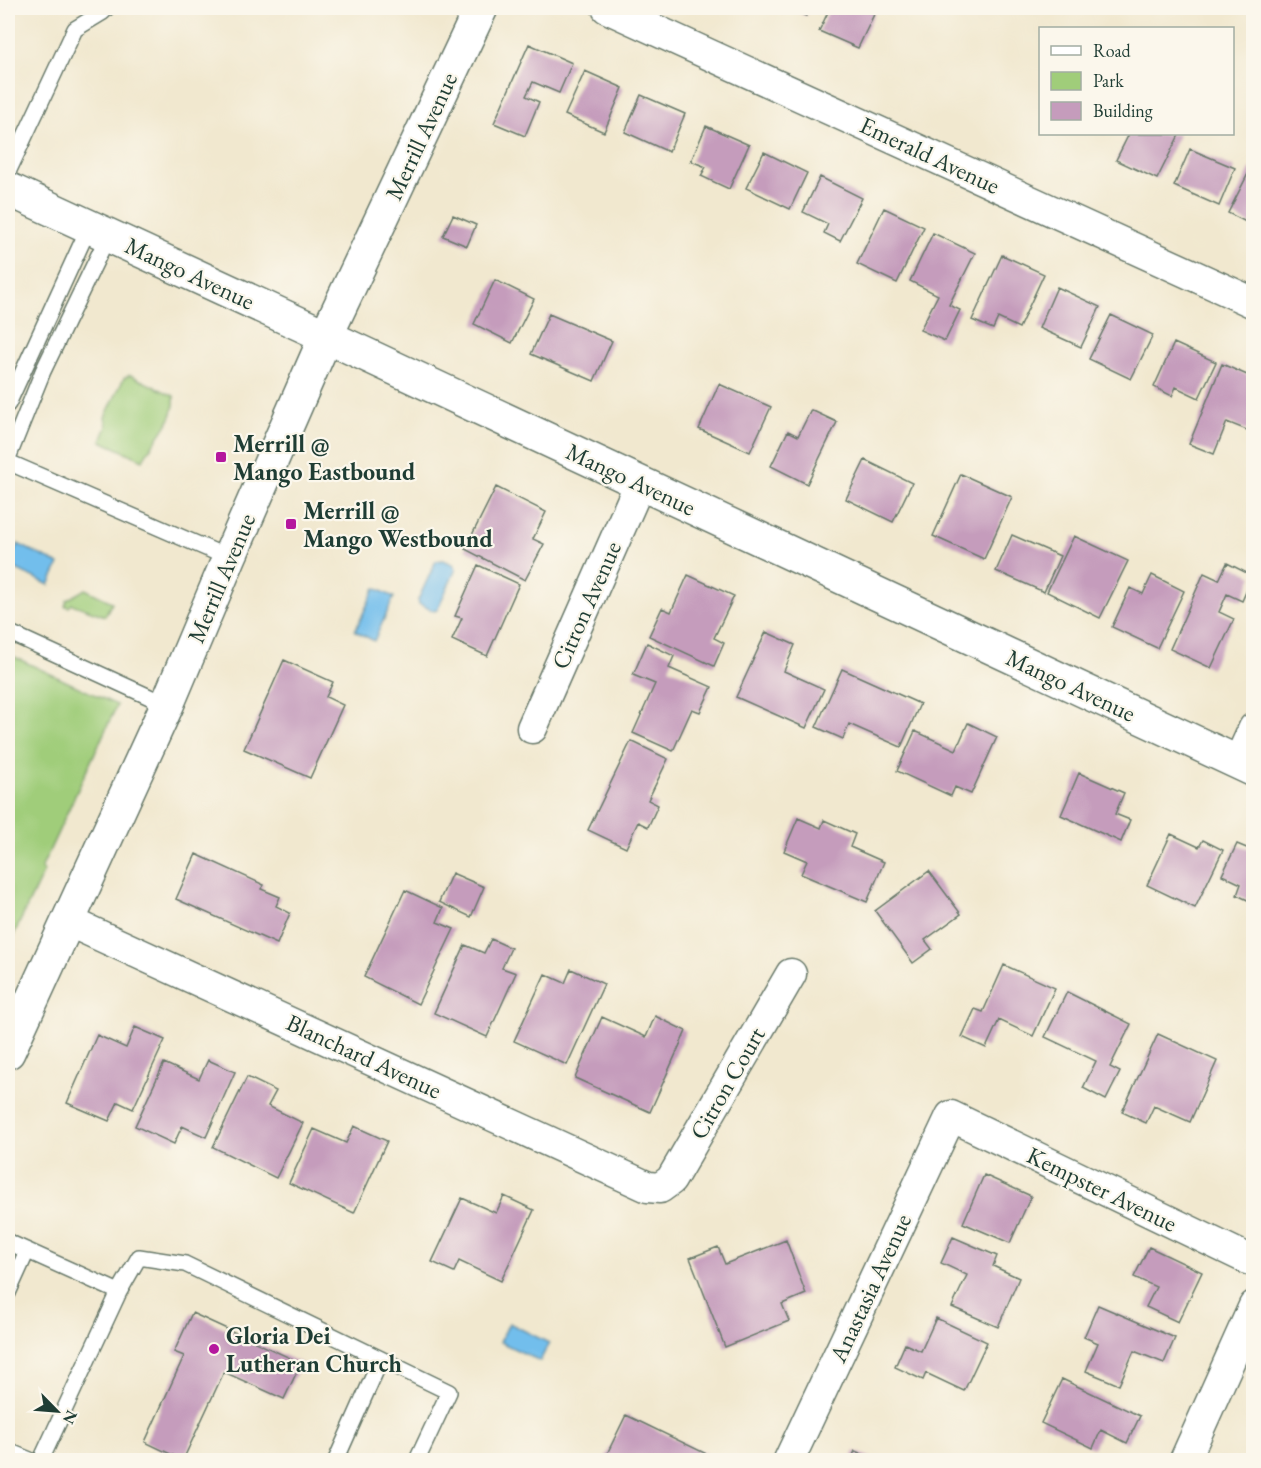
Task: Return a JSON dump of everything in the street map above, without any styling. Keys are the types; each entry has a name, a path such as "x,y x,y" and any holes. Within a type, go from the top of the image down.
{"street":[{"name":"Merrill Avenue","path":"8,1052 167,705 326,336 481,8"},
{"name":"Emerald Avenue","path":"607,8 1254,303"},
{"name":"Mango Avenue","path":"8,189 1246,766"},
{"name":"Citron Avenue","path":"532,728 640,483"},
{"path":"1246,766 1254,728"},
{"name":"Blanchard Avenue","path":"68,921 637,1182 660,1188"},
{"name":"Citron Court","path":"660,1188 671,1180 791,974"},
{"name":"Kempster Avenue","path":"951,1116 1254,1262"},
{"name":"Anastasia Avenue","path":"789,1461 951,1116"},
{"path":"1185,1461 1254,1306"}],"lane":[{"path":"8,172 75,29 107,8"},
{"path":"8,404 98,231"},
{"path":"98,231 8,460 229,558"},
{"path":"8,632 167,705"},
{"path":"8,1242 119,1292"},
{"path":"8,1293 27,1251"},
{"path":"40,1461 119,1292 140,1257 185,1264 449,1392 417,1461"},
{"path":"336,1461 381,1359"},
{"path":"8,1451 30,1461"}],"green space":[{"path":"130,375 174,396 172,414 143,460 101,441 107,426 105,417 124,378"},
{"path":"85,589 112,602 105,616 72,604 69,607 65,606 67,600"},
{"path":"8,654 117,705 41,869 44,871 8,947"}],"water":[{"path":"18,544 59,564 49,585 8,565"},
{"path":"443,560 453,564 456,569 437,610 434,611 419,604 418,600 436,561"},
{"path":"375,588 394,597 374,641 355,631"},
{"path":"509,1323 549,1343 540,1361 500,1342"}],"building":[{"path":"788,8 810,8 806,16"},
{"path":"830,8 877,8 858,48 819,31"},
{"path":"529,44 572,63 559,93 533,82 526,96 539,102 525,136 494,123"},
{"path":"585,71 623,88 604,132 565,115"},
{"path":"641,95 685,114 669,152 625,132"},
{"path":"706,126 749,145 729,189 701,176 706,167 691,161"},
{"path":"1128,135 1179,135 1157,179 1116,160"},
{"path":"1190,149 1235,168 1219,206 1174,186"},
{"path":"764,152 807,173 790,209 746,188"},
{"path":"1251,168 1254,169 1254,226 1228,213"},
{"path":"820,177 862,198 840,241 824,233 828,224 803,212"},
{"path":"884,208 924,227 897,283 857,264"},
{"path":"453,215 476,225 467,246 443,236"},
{"path":"933,233 975,253 949,305 960,310 945,341 920,330 938,295 910,281"},
{"path":"1002,255 1044,274 1019,328 998,318 993,329 972,320"},
{"path":"495,280 534,299 512,343 474,324"},
{"path":"1057,287 1100,307 1081,347 1039,328"},
{"path":"549,314 612,341 594,381 531,354"},
{"path":"1111,315 1153,335 1131,379 1089,359"},
{"path":"1174,343 1216,362 1199,398 1176,387 1172,396 1154,387"},
{"path":"1222,364 1254,378 1254,433 1227,422 1214,454 1189,444"},
{"path":"719,384 771,407 750,452 699,429"},
{"path":"811,410 837,422 807,484 771,466 788,431 798,436"},
{"path":"865,460 912,483 893,522 846,499"},
{"path":"961,474 1012,497 984,559 933,536"},
{"path":"496,487 546,512 533,539 544,544 525,580 465,549"},
{"path":"1012,535 1060,556 1044,592 996,571"},
{"path":"1074,536 1128,561 1100,618 1047,592"},
{"path":"1227,563 1253,576 1242,601 1227,594 1219,612 1234,619 1211,668 1170,649 1204,573 1219,580"},
{"path":"478,565 519,584 487,656 452,640 462,618 455,616"},
{"path":"688,575 734,596 714,638 724,643 714,666 649,636 662,608 671,612"},
{"path":"1152,575 1184,591 1157,648 1112,627 1130,588 1143,594"},
{"path":"766,632 795,645 784,671 824,689 806,728 736,697"},
{"path":"647,643 674,656 669,668 712,687 700,712 692,709 673,751 633,733 655,684 633,675"},
{"path":"284,660 333,682 326,697 343,705 310,778 244,749"},
{"path":"842,669 920,704 901,747 849,724 843,739 816,727"},
{"path":"968,723 997,737 971,794 955,787 951,796 897,771 915,731 956,750"},
{"path":"631,741 668,759 648,800 658,805 648,827 638,822 626,848 588,830"},
{"path":"1079,773 1124,793 1115,814 1130,820 1121,842 1061,815"},
{"path":"798,818 821,828 824,820 855,834 850,847 884,862 867,902 801,874 807,861 784,851"},
{"path":"1171,834 1199,847 1203,840 1223,850 1195,908 1147,885"},
{"path":"1237,844 1254,851 1254,903 1237,895 1241,884 1222,875"},
{"path":"196,854 264,885 261,889 280,897 276,906 290,913 277,944 176,899"},
{"path":"929,871 961,914 925,940 932,949 913,963 875,911"},
{"path":"452,873 484,887 471,917 439,902"},
{"path":"405,890 443,908 437,922 454,929 418,1004 364,977"},
{"path":"491,939 511,948 502,968 516,973 487,1037 434,1013 465,945 484,953"},
{"path":"1004,965 1055,988 1033,1036 999,1020 986,1048 962,1037 975,1009 983,1012"},
{"path":"571,969 604,984 567,1065 514,1041 545,974 565,983"},
{"path":"1067,992 1131,1024 1110,1067 1120,1072 1106,1100 1083,1088 1096,1061 1045,1037"},
{"path":"655,1016 686,1031 650,1112 575,1078 602,1017 646,1037"},
{"path":"135,1027 165,1040 133,1109 118,1102 109,1121 67,1103 97,1035 126,1048"},
{"path":"1158,1034 1217,1061 1190,1122 1154,1106 1146,1123 1122,1112"},
{"path":"208,1060 235,1072 206,1137 182,1126 174,1144 135,1126 164,1063 199,1079"},
{"path":"247,1077 276,1091 268,1106 303,1123 276,1178 213,1147"},
{"path":"354,1126 387,1141 354,1213 289,1183 314,1129 346,1143"},
{"path":"984,1175 1031,1196 1010,1243 963,1223"},
{"path":"504,1196 534,1210 501,1281 459,1261 454,1272 432,1262 462,1198 496,1213"},
{"path":"953,1237 997,1256 993,1266 1019,1278 998,1327 952,1307 967,1275 941,1263"},
{"path":"786,1240 806,1294 782,1304 789,1321 725,1347 690,1258 718,1247 725,1264"},
{"path":"1149,1247 1202,1272 1178,1322 1146,1307 1156,1287 1134,1277"},
{"path":"1098,1305 1175,1338 1164,1363 1134,1351 1119,1385 1086,1371 1098,1343 1084,1337"},
{"path":"192,1313 301,1363 284,1399 224,1372 183,1460 145,1442 184,1356 174,1352"},
{"path":"936,1318 987,1342 964,1391 926,1373 923,1380 895,1367 905,1344 921,1351"},
{"path":"1062,1379 1140,1416 1127,1443 1101,1430 1093,1448 1041,1423"},
{"path":"626,1415 715,1458 714,1460 604,1460"},
{"path":"855,1451 876,1460 851,1460"}],"place":[{"name":"Merrill @ Mango Eastbound","path":"221,457"},
{"name":"Merrill @ Mango Westbound","path":"291,524"},
{"name":"Gloria Dei Lutheran Church","path":"214,1349"}]}
